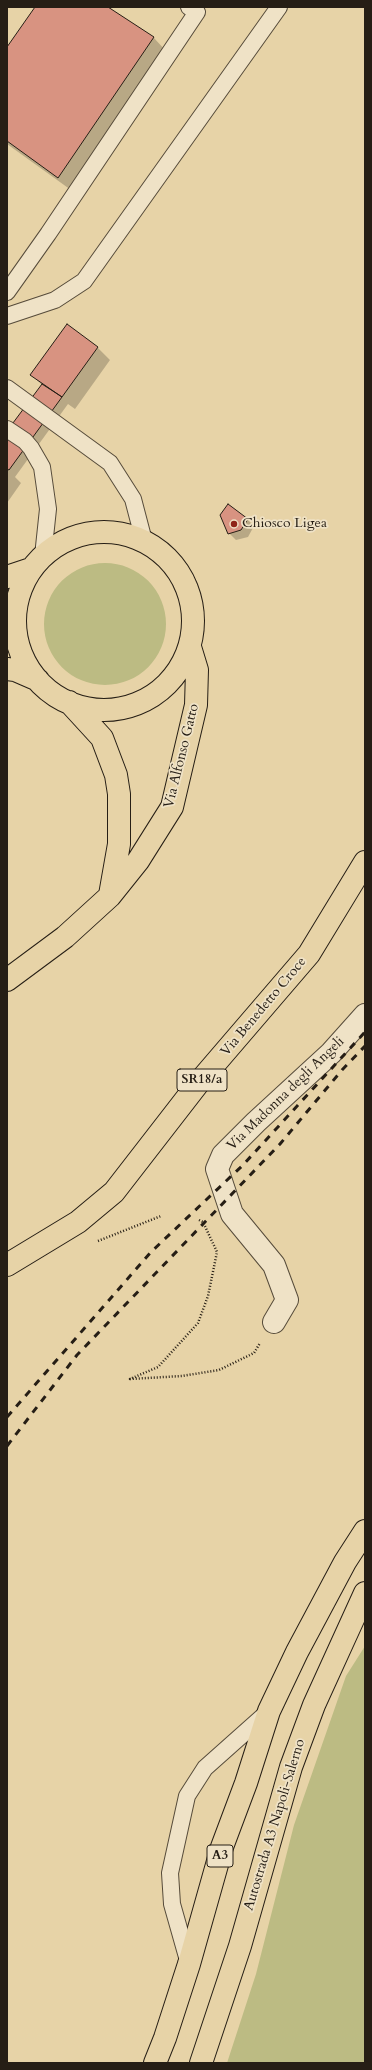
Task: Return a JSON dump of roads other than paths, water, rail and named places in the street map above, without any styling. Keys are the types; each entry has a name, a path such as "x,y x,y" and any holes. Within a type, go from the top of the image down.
{"main road":[{"path":"7,577 37,563 61,543 81,535 95,533 124,534 144,541 160,551 173,564 184,580 190,597 194,622 190,647 181,666 168,683 151,697 132,706 110,709 89,708 69,702 52,693 38,680 25,662 17,641 15,616 20,593 37,563"},
{"name":"Via Alfonso Gatto","path":"7,980 65,937 110,896 138,861 172,807 196,705 197,670 190,647"},
{"path":"7,669 15,670 38,680"},
{"path":"69,702 102,738 116,775 119,794 119,844 110,896"},
{"name":"Via Benedetto Croce","path":"7,1265 78,1222 114,1192 200,1081 309,954 365,862"},
{"name":"A3","path":"155,2063 165,2038 189,1964 222,1847 246,1783 269,1711 297,1652 345,1562 365,1531"},
{"name":"Autostrada A3 Napoli-Salerno","path":"201,2063 240,1946 291,1767 314,1705 365,1593"}],"street":[{"name":"Via Madonna degli Angeli","path":"274,1322 287,1300 274,1265 232,1214 217,1169 223,1155 256,1122 331,1053 365,1015"}],"lane":[{"path":"7,292 48,234 197,12 189,7"},
{"path":"7,316 55,300 84,281 279,7"},
{"path":"7,388 110,463 133,499 144,541"},
{"path":"7,429 31,448 42,467 48,509 37,563"},
{"path":"189,1964 172,1904 170,1873 187,1796 205,1768 269,1711"}],"railway":[{"path":"7,1417 151,1252 243,1165 365,1032"},
{"path":"7,1446 77,1355 280,1144 342,1070 365,1046"}],"place":[{"name":"Chiosco Ligea","path":"234,524"}]}
